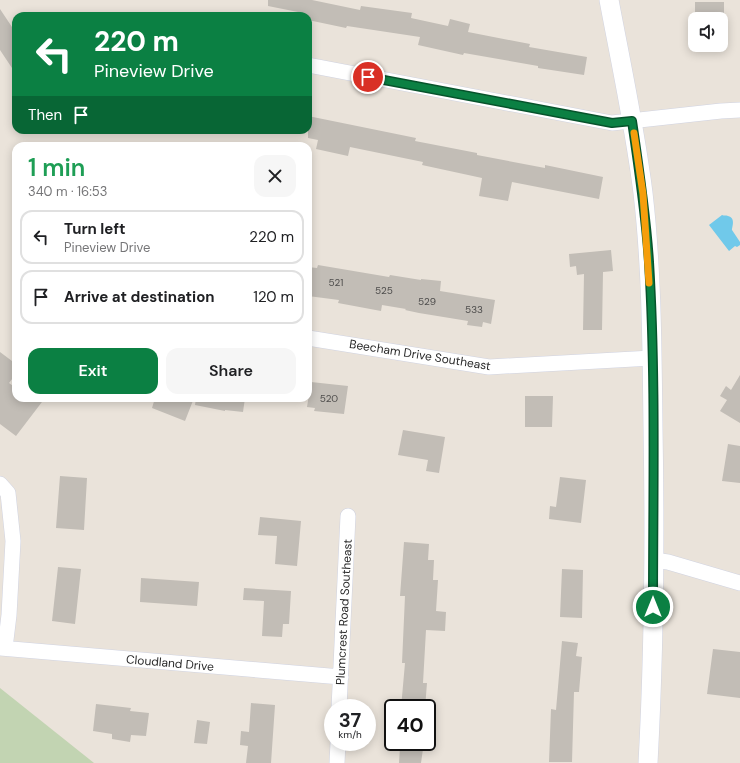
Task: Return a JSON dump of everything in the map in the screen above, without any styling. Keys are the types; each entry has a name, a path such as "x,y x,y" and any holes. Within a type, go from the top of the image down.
{"street":[{"path":"609,0 632,121 643,194 649,262 654,482 653,622 648,763"},
{"path":"312,66 612,123 740,110"},
{"name":"Beecham Drive Southeast","path":"312,339 489,367 652,358"},
{"path":"0,484 8,493 13,541 9,615 2,648"},
{"name":"Plumcrest Road Southeast","path":"340,699 348,516"},
{"path":"653,560 668,562 740,583"},
{"name":"Cloudland Drive","path":"2,648 341,677"},
{"path":"337,763 338,751"}],"green space":[{"path":"0,688 94,763 0,763"}],"water":[{"path":"722,215 732,219 732,230 740,242 740,245 737,247 735,246 729,251 709,225"}],"building":[{"path":"268,0 312,0 360,10 361,6 412,13 411,18 448,26 450,19 470,24 468,32 530,44 529,47 587,57 584,75 538,68 538,66 464,53 463,55 418,45 420,37 347,26 346,28 312,21 312,12 298,12 268,6"},
{"path":"695,2 724,2 724,12 695,12"},
{"path":"0,9 12,27 12,68 0,50"},
{"path":"312,117 416,138 415,141 477,153 477,155 545,168 545,165 603,177 599,199 512,182 508,201 479,196 482,178 422,165 423,162 350,147 348,156 316,149 318,140 308,138 308,134 312,134"},
{"path":"611,250 613,271 603,272 602,330 583,330 584,274 577,275 576,266 570,267 569,254"},
{"path":"318,265 389,277 390,275 421,280 441,281 440,291 495,300 491,324 483,322 482,327 467,325 468,321 419,313 405,310 406,309 382,305 381,311 338,303 339,300 312,297 312,267 317,268"},
{"path":"0,352 12,361 12,379 9,383 12,385 12,402 42,402 16,436 0,424"},
{"path":"740,375 740,423 720,411 727,400 720,396 726,386 731,390"},
{"path":"312,382 348,386 344,414 314,411 315,408 307,407 308,402 312,402"},
{"path":"525,396 553,396 552,427 525,427"},
{"path":"154,402 192,402 185,421 152,408"},
{"path":"195,402 244,402 243,412 225,411 195,405"},
{"path":"403,430 445,437 439,473 426,471 428,460 398,455"},
{"path":"728,444 740,446 740,483 722,481"},
{"path":"60,476 87,478 84,530 56,528"},
{"path":"560,477 586,480 581,523 549,519 550,506 556,507"},
{"path":"260,517 301,521 297,566 275,564 277,536 258,535"},
{"path":"404,542 429,544 428,560 434,560 433,580 438,580 436,611 446,612 445,631 426,630 423,683 427,683 426,699 402,699 405,663 402,663 405,596 400,596"},
{"path":"58,567 81,569 75,624 52,621"},
{"path":"562,569 583,570 582,618 560,617"},
{"path":"141,578 199,582 197,606 140,602"},
{"path":"244,588 291,591 289,624 283,624 282,637 262,636 264,601 243,600"},
{"path":"562,641 578,643 576,656 582,657 579,692 574,692 572,762 549,762 551,709 556,710"},
{"path":"713,649 740,652 740,698 707,694"},
{"path":"251,703 275,705 271,763 246,763 248,746 240,745 241,731 249,732"},
{"path":"96,704 131,708 130,711 149,713 146,736 131,735 130,742 112,739 112,734 93,731"},
{"path":"197,720 210,722 207,744 194,743"},
{"path":"400,751 423,751 421,763 399,763"}],"slow traffic":[{"path":"634,133 643,194 649,262 649,283"}],"route":[{"path":"368,77 612,123 632,121 643,194 649,262 654,451 653,607"}]}
